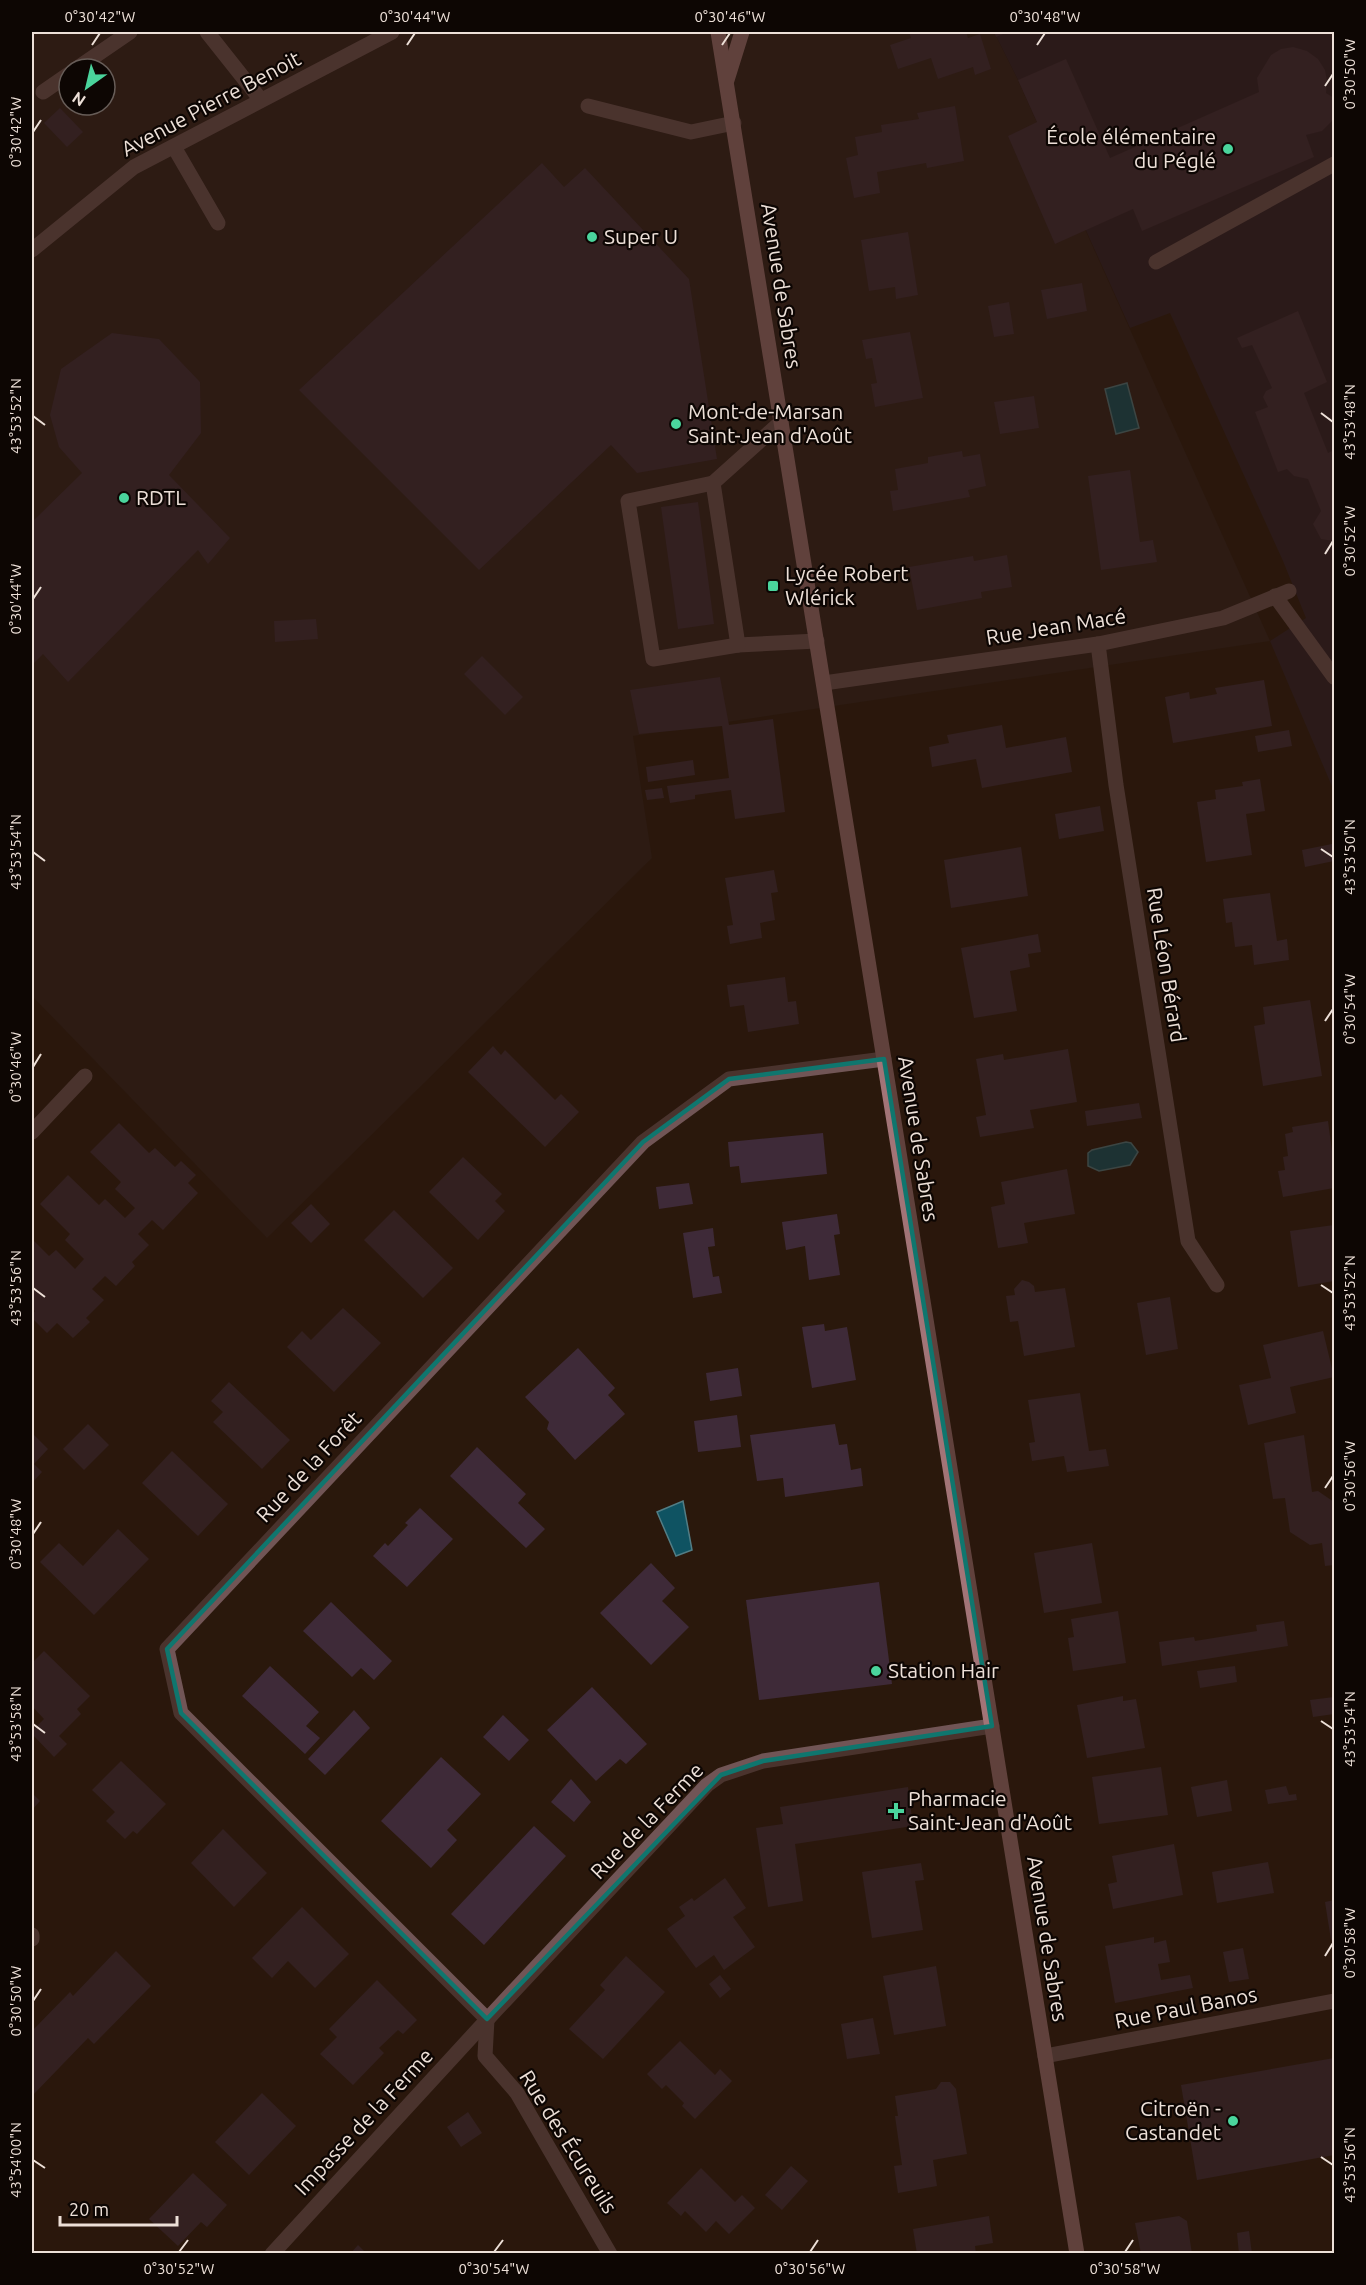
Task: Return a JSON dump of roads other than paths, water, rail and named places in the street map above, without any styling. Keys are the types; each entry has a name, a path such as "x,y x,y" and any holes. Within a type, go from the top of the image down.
{"main road":[{"name":"Avenue de Sabres","path":"718,32 1077,2253"},
{"path":"726,82 742,32"}],"street":[{"path":"94,57 130,32"},
{"path":"207,32 261,100"},
{"name":"Avenue Pierre Benoit","path":"32,250 134,167 392,32"},
{"path":"43,92 57,82"},
{"path":"588,106 691,132 734,123"},
{"path":"174,147 218,223"},
{"path":"1156,262 1335,164"},
{"path":"781,422 712,483 628,501 653,659 738,645 817,641"},
{"path":"712,483 738,645"},
{"name":"Rue Jean Macé","path":"824,683 1098,644 1223,618 1282,593 1335,677"},
{"name":"Rue Léon Bérard","path":"1098,644 1116,785 1188,1241 1217,1284"},
{"name":"Rue de la Forêt","path":"487,2019 181,1713 167,1649 642,1142 729,1079 884,1059"},
{"path":"32,1132 86,1076"},
{"name":"Rue de la Ferme","path":"487,2019 707,1785 721,1775 763,1761 992,1726"},
{"name":"Rue Paul Banos","path":"1045,2056 1335,2001"},
{"name":"Impasse de la Ferme","path":"272,2253 487,2019"},
{"name":"Rue des Écureuils","path":"487,2019 486,2056 517,2092 610,2253"}],"water":[{"path":"1127,383 1139,428 1116,434 1105,389"},
{"path":"1126,1142 1131,1143 1138,1152 1130,1165 1099,1171 1088,1166 1088,1153 1092,1150"},
{"path":"683,1501 692,1550 676,1556 657,1512"}],"place":[{"name":"École élémentaire du Péglé","path":"1228,149"},
{"name":"Super U","path":"592,237"},
{"name":"Mont-de-Marsan Saint-Jean d'Août","path":"676,424"},
{"name":"RDTL","path":"124,498"},
{"name":"Lycée Robert Wlérick","path":"773,586"},
{"name":"Station Hair","path":"876,1671"},
{"name":"Pharmacie Saint-Jean d'Août","path":"896,1811"},
{"name":"Citroën - Castandet","path":"1233,2121"}]}
